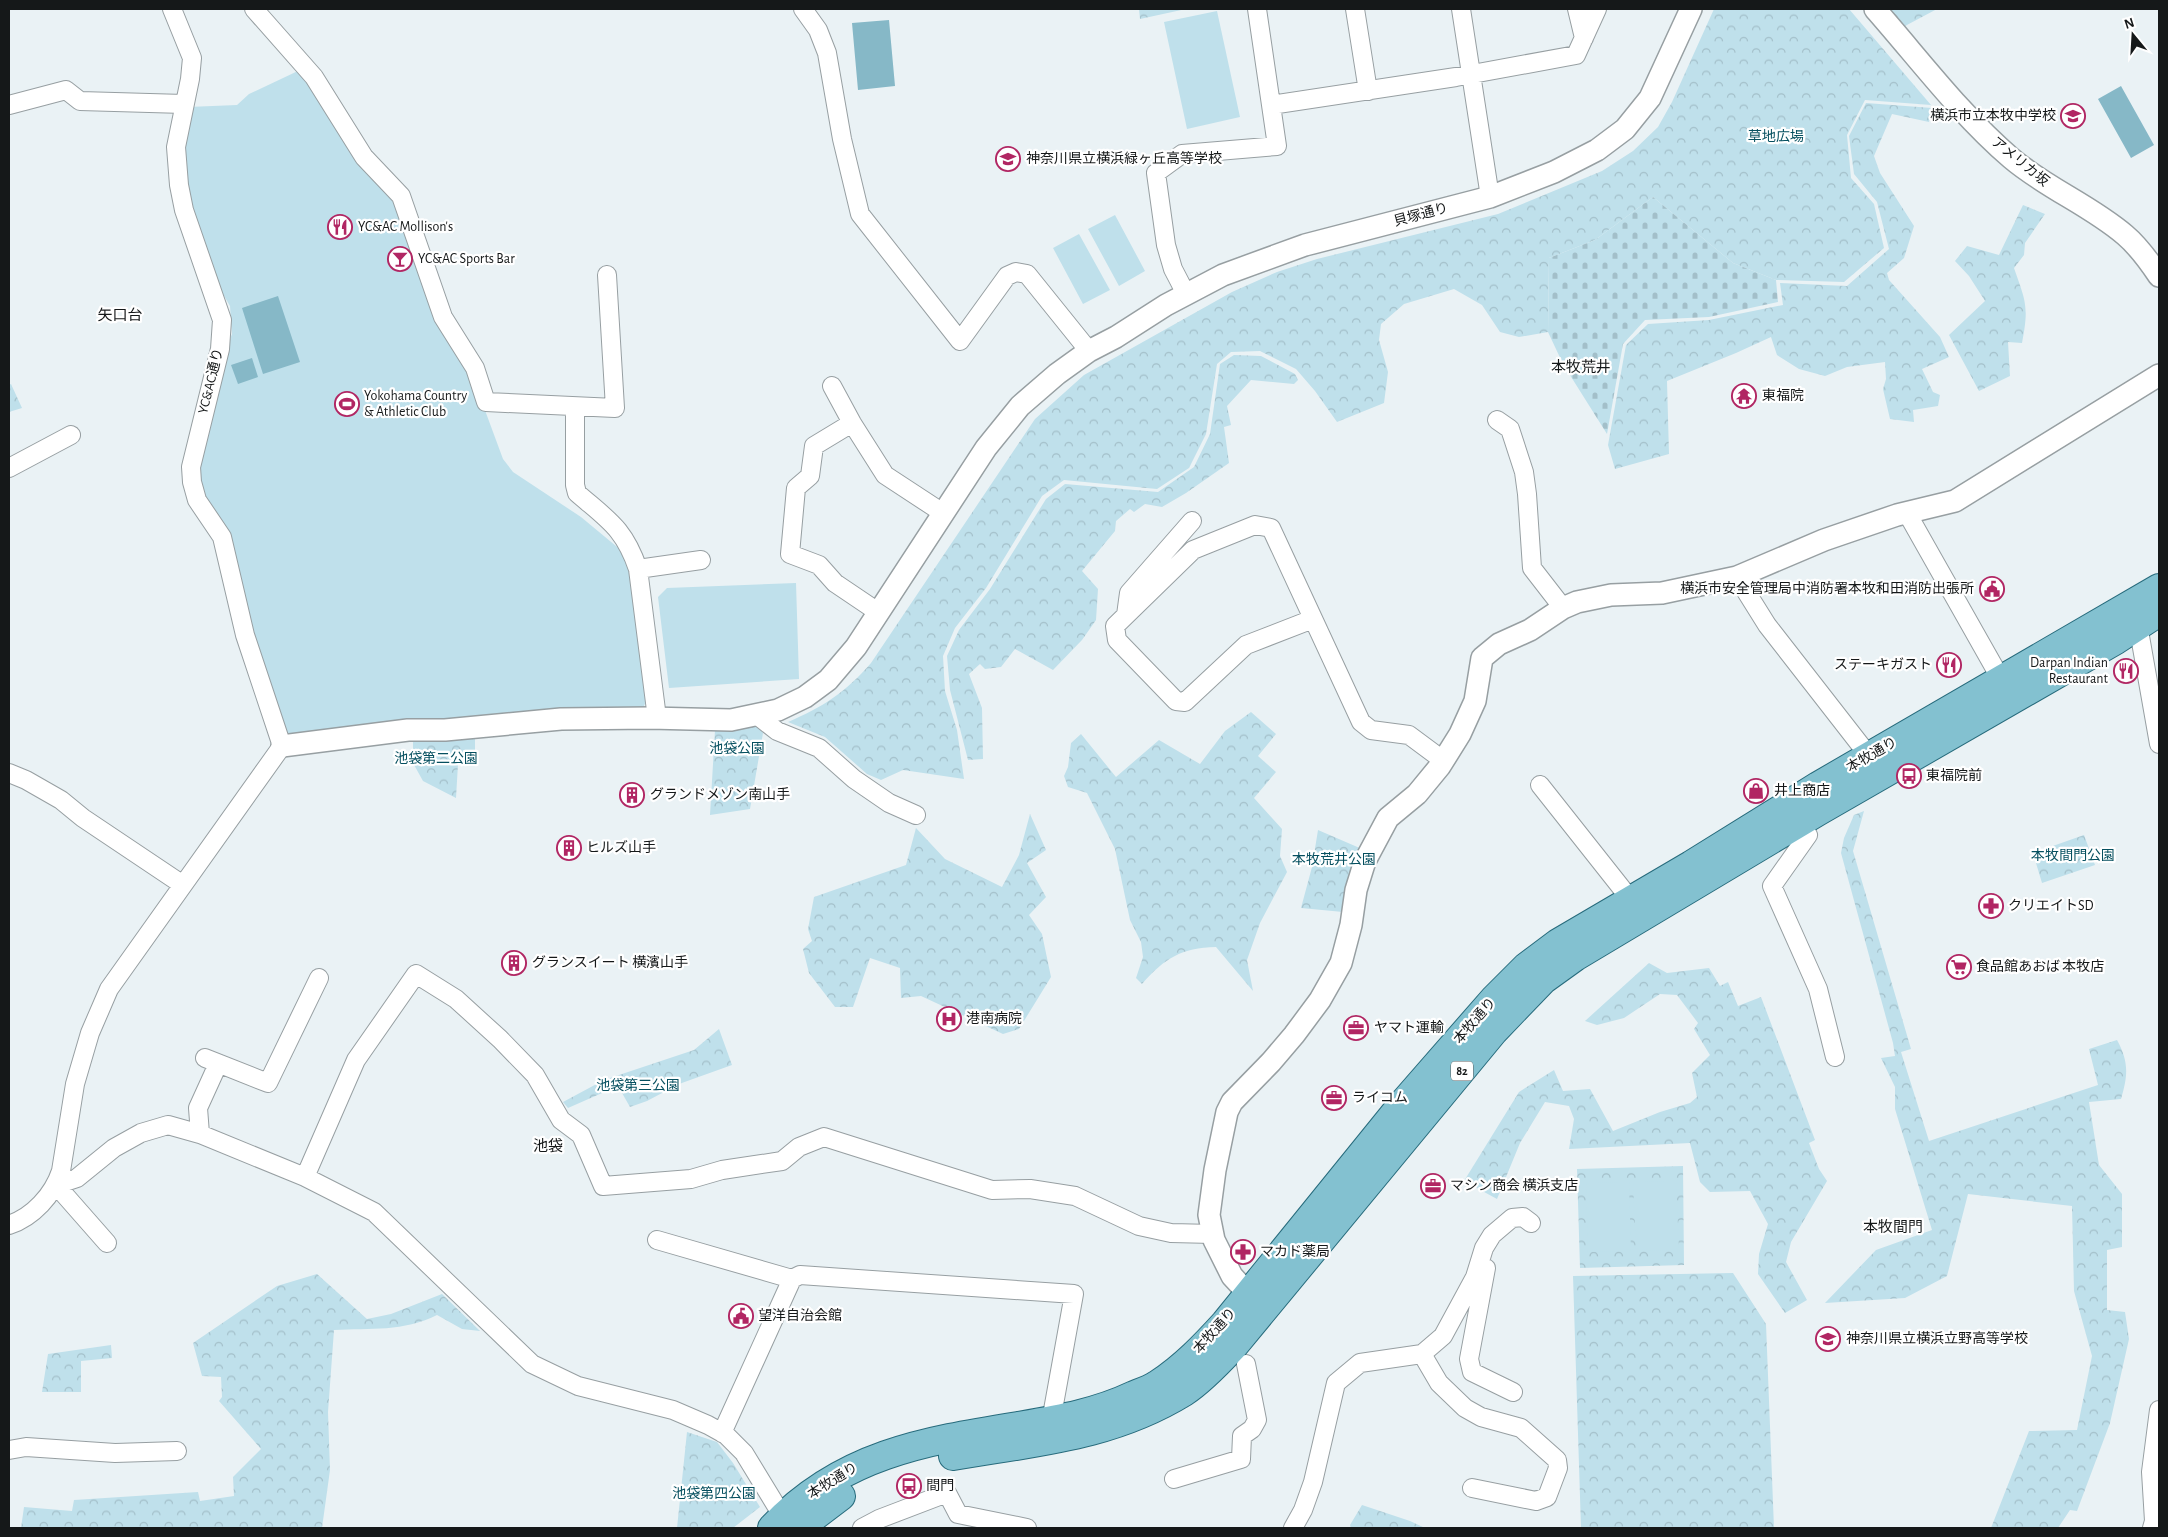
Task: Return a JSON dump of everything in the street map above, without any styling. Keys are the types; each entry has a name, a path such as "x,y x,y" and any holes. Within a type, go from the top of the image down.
{"main road":[{"name":"本牧通り","path":"800,1523 856,1486 886,1472 922,1462 1064,1439 1138,1415 1185,1391 1226,1355 1256,1303 1404,1102 1494,999 1526,967 1558,943 1631,900 1795,813 1878,775 2141,615 2159,588"},
{"name":"本牧通り","path":"1878,775 2002,681 2141,615"},
{"name":"本牧通り","path":"800,1523 840,1474 887,1454 942,1439 1051,1421 1094,1411 1157,1385 1256,1303 1494,1031 1543,980 1795,813"}],"street":[{"name":"YC&AC通り","path":"172,9 192,58 176,147 179,185 184,210 222,320 220,349 192,460 192,482 198,500 222,537 245,635 282,746"},
{"path":"254,9 314,77 364,157 401,196 443,317 475,368 486,402 615,408 607,274"},
{"path":"803,9 818,30 827,53 842,139 860,214 960,341 1007,276 1016,272 1027,274 1089,351"},
{"path":"1186,294 1173,269 1166,245 1156,173 1182,154 1277,146 1257,9"},
{"path":"1355,9 1368,91"},
{"path":"1461,9 1490,197"},
{"path":"1577,9 1584,38"},
{"path":"1271,105 1368,91 1576,55 1597,9"},
{"name":"貝塚通り","path":"282,746 408,730 445,730 561,719 657,718 731,720 758,716 778,710 805,697 828,680 856,647 986,448 1020,406 1058,374 1089,351 1186,294 1223,275 1305,245 1490,197 1554,172 1596,150 1625,129 1650,98 1691,9"},
{"name":"アメリカ坂","path":"1875,9 1977,126 2005,152 2054,190 2125,235 2147,258 2159,276"},
{"path":"9,105 66,90 80,101 184,104"},
{"path":"1256,1303 1232,1276 1213,1234 1209,1215 1215,1170 1227,1112 1232,1102 1277,1055 1320,1000 1341,964 1351,925 1356,890 1365,861 1388,818 1417,794 1444,761 1460,734 1475,701 1482,658 1498,644 1530,630 1563,608 1577,602 1610,595 1662,593 1737,577 1824,540 1907,513 1955,501 2159,375"},
{"path":"832,386 852,423 885,475 943,514"},
{"path":"575,407 575,485 577,494 617,527 625,538 638,569 657,718"},
{"path":"1497,420 1510,429 1524,472 1528,494 1532,568 1563,608"},
{"path":"852,423 814,446 810,476 796,488 790,554 819,564 835,583 878,612"},
{"path":"9,468 71,435"},
{"path":"1907,513 2002,681"},
{"path":"1126,615 1129,593 1192,521"},
{"path":"1313,619 1246,645 1185,702 1176,701 1117,640 1115,626 1193,550 1255,525 1271,528 1361,722 1371,730 1409,735 1444,761"},
{"path":"638,569 701,560"},
{"path":"1737,577 1768,625 1878,775"},
{"path":"2141,615 2159,744"},
{"path":"758,716 778,731 819,748 861,784 889,803 916,815"},
{"path":"9,1225 25,1218 47,1198 56,1185 61,1172 75,1084 90,1033 109,990 282,746"},
{"path":"9,773 26,780 61,800 83,818 183,885"},
{"path":"1540,785 1631,900"},
{"path":"1795,813 1808,835 1772,886 1818,989 1835,1056"},
{"path":"304,1177 356,1060 416,974 456,999 500,1039 535,1075 561,1120 581,1135 603,1186 691,1179 722,1170 782,1161 799,1146 824,1138 992,1190 1030,1189 1066,1194 1075,1196 1139,1226 1171,1233 1213,1234"},
{"path":"200,1134 198,1108 212,1061 268,1083 319,978"},
{"path":"56,1185 77,1178 114,1148 141,1133 168,1125 200,1134 304,1177 374,1212 532,1364 578,1386 673,1410 722,1433 744,1452 800,1523"},
{"path":"56,1185 107,1243"},
{"path":"1292,1528 1303,1510 1313,1482 1336,1383 1360,1363 1422,1354 1443,1336 1475,1277 1484,1248 1492,1235 1512,1218 1523,1217 1531,1223"},
{"path":"1492,1235 1468,1360 1472,1372 1513,1392"},
{"path":"657,1240 792,1279"},
{"path":"722,1433 792,1279 800,1275 1074,1294 1051,1421"},
{"path":"1422,1354 1439,1383 1465,1408 1481,1417 1521,1428 1557,1460 1558,1468 1547,1497 1536,1501 1472,1488"},
{"path":"1174,1479 1241,1459 1242,1436 1252,1429 1257,1420 1246,1364"},
{"path":"2152,1528 2154,1522 2151,1472 2159,1410"},
{"path":"9,1450 26,1447 115,1453 177,1451"},
{"path":"862,1528 879,1519 946,1493 958,1514 1028,1528"}],"green space":[{"path":"1139,9 1186,9 1140,19"},
{"name":"草地広場","path":"1714,9 1849,9 1931,105 1865,100 1847,135 1851,178 1874,204 1884,248 1844,282 1776,280 1733,263 1653,197 1595,240 1549,258 1548,332 1519,337 1500,332 1482,305 1454,289 1404,304 1381,324 1379,340 1388,372 1384,403 1337,422 1315,391 1296,369 1260,351 1231,352 1217,364 1206,434 1189,468 1157,489 1064,480 1042,496 986,588 955,628 943,656 945,691 957,730 964,779 903,770 881,780 867,774 825,737 788,722 812,711 833,698 871,663 1035,419 1084,375 1232,292 1277,272 1317,259 1498,214 1602,171 1633,151 1658,127 1672,102"},
{"path":"1890,9 1937,9 1905,26"},
{"path":"1217,11 1240,117 1187,129 1164,22"},
{"name":"Yokohama Country & Athletic Club","path":"300,70 402,206 469,367 503,459 513,472 581,517 628,556 649,695 643,708 444,722 385,722 293,738 285,732 196,470 220,366 232,334 230,306 217,284 198,234 183,175 182,152 188,107 237,105 249,94"},
{"path":"1866,103 1932,108 1929,122 1892,114 1874,156 1880,173 1914,226 1904,258 1887,273 1889,280 1940,337 1949,357 1922,369 1933,392 1940,395 1938,406 1913,410 1914,422 1890,419 1883,389 1886,379 1885,362 1847,367 1825,376 1799,369 1777,355 1771,337 1667,381 1669,454 1615,469 1608,445 1626,345 1648,324 1709,320 1783,305 1780,283 1847,286 1889,249 1877,202 1854,174 1849,136"},
{"path":"1653,197 1733,263 1776,280 1778,302 1709,317 1645,320 1623,344 1607,434 1563,364 1548,332 1549,258 1595,240"},
{"path":"2023,205 2045,214 2025,243 2024,255 2014,268 2026,312 2022,343 2008,342 2010,376 1979,391 1949,335 1985,301 1969,276 1955,261 1967,246 1999,255"},
{"path":"1115,215 1145,271 1119,286 1088,229"},
{"path":"1079,234 1110,290 1083,304 1053,248"},
{"path":"1234,355 1261,356 1295,374 1298,380 1294,384 1251,380 1227,406 1231,425 1224,427 1229,463 1162,507 1145,504 1134,512 1130,509 1116,521 1115,531 1082,571 1098,589 1096,620 1082,640 1053,670 1015,649 1001,667 985,669 980,664 969,674 982,708 983,759 968,760 950,690 947,656 959,630 990,589 1046,499 1065,484 1158,492 1194,467 1210,434 1220,364"},
{"path":"11,384 22,408 9,412 9,385"},
{"path":"796,583 799,679 669,688 658,597 667,588"},
{"path":"1251,712 1276,734 1258,756 1276,772 1254,798 1282,829 1280,856 1287,872 1260,923 1247,960 1253,991 1216,947 1183,952 1174,956 1158,967 1142,984 1136,978 1143,957 1141,942 1130,920 1115,849 1087,793 1068,787 1064,776 1068,767 1071,743 1081,734 1116,777 1159,740 1200,764 1225,731"},
{"name":"池袋公園","path":"757,723 763,733 750,809 710,815 715,730"},
{"name":"池袋第二公園","path":"413,735 475,735 475,754 463,756 463,764 458,764 456,798 423,781 413,763"},
{"path":"1864,811 1853,851 1911,1049 1901,1052 1929,1141 2098,1085 2089,1049 2117,1040 2124,1055 2126,1076 2121,1099 2089,1102 2099,1165 2122,1194 2122,1247 2107,1250 2107,1310 2125,1312 2129,1339 2110,1423 2077,1511 2070,1510 2058,1528 1991,1528 2029,1431 2077,1430 2092,1356 2074,1291 2072,1206 1968,1194 1947,1276 1905,1298 1825,1303 1876,1250 1932,1230 1895,1109 1895,1087 1881,1058 1895,1056 1893,1043 1841,853 1844,838 1854,815"},
{"path":"1030,814 1046,850 1027,863 1046,897 1029,915 1042,934 1051,977 1019,1029 1003,1034 921,996 901,998 900,968 870,958 853,1007 835,1007 809,973 803,949 812,941 808,929 814,897 906,865 916,828 945,859 1002,887 1019,855"},
{"name":"本牧荒井公園","path":"1318,830 1362,849 1343,912 1301,908 1312,867"},
{"name":"本牧間門公園","path":"2084,835 2095,865 2042,883 2033,853"},
{"path":"1649,963 1667,973 1709,968 1720,986 1728,982 1738,1006 1761,997 1815,1140 1809,1143 1819,1169 1827,1181 1791,1242 1786,1262 1807,1300 1785,1313 1758,1274 1759,1254 1768,1224 1750,1191 1710,1192 1700,1182 1690,1143 1569,1149 1574,1119 1569,1106 1545,1102 1520,1143 1497,1199 1464,1181 1519,1092 1554,1070 1563,1091 1590,1089 1613,1131 1660,1112 1690,1103 1697,1097 1692,1073 1710,1055 1694,1029 1698,1023 1677,995 1660,994 1624,1018 1597,1025 1585,1021"},
{"name":"池袋第三公園","path":"719,1029 732,1065 679,1084 647,1101 630,1107 618,1086 568,1108 563,1102 604,1080 694,1050"},
{"path":"1683,1166 1684,1265 1580,1268 1577,1169"},
{"path":"1676,1181 1679,1250 1636,1251 1633,1182"},
{"path":"1629,1182 1631,1251 1588,1252 1586,1183"},
{"path":"1733,1273 1766,1324 1774,1528 1581,1528 1573,1276"},
{"path":"317,1274 367,1319 391,1314 442,1294 480,1331 462,1329 437,1315 399,1327 334,1330 328,1412 330,1470 322,1528 21,1528 24,1507 72,1511 74,1500 198,1492 200,1501 234,1496 233,1477 261,1449 219,1401 222,1397 221,1377 202,1376 193,1343 277,1286"},
{"path":"111,1345 112,1358 81,1361 81,1392 42,1392 48,1354"},
{"name":"池袋第四公園","path":"687,1432 717,1442 733,1463 760,1507 733,1528 677,1528"},
{"path":"1362,1505 1425,1528 1351,1528 1350,1525"}],"shaded area":[{"path":"889,20 895,86 858,90 852,23"},
{"path":"2121,86 2154,145 2131,158 2098,99"},
{"path":"278,296 300,362 263,374 242,308"},
{"path":"252,358 258,377 238,384 231,365"}],"place":[{"name":"横浜市立本牧中学校","path":"2073,116"},
{"name":"神奈川県立横浜緑ヶ丘高等学校","path":"1008,159"},
{"name":"YC&AC Mollison's","path":"340,227"},
{"name":"YC&AC Sports Bar","path":"400,259"},
{"name":"東福院","path":"1744,396"},
{"name":"Yokohama Country & Athletic Club","path":"347,404"},
{"name":"横浜市安全管理局中消防署本牧和田消防出張所","path":"1992,589"},
{"name":"ステーキガスト","path":"1949,665"},
{"name":"Darpan Indian Restaurant","path":"2126,671"},
{"name":"東福院前","path":"1909,776"},
{"name":"井上商店","path":"1756,791"},
{"name":"グランドメゾン南山手","path":"632,795"},
{"name":"ヒルズ山手","path":"569,848"},
{"name":"クリエイトSD","path":"1991,906"},
{"name":"グランスイート 横濱山手","path":"514,963"},
{"name":"食品館あおば 本牧店","path":"1959,967"},
{"name":"港南病院","path":"949,1019"},
{"name":"ヤマト運輸","path":"1356,1028"},
{"name":"ライコム","path":"1334,1098"},
{"name":"マシン商会 横浜支店","path":"1433,1186"},
{"name":"マカド薬局","path":"1243,1252"},
{"name":"望洋自治会館","path":"741,1316"},
{"name":"神奈川県立横浜立野高等学校","path":"1828,1339"},
{"name":"間門","path":"909,1486"}],"district":[{"name":"矢口台","path":"120,315"},
{"name":"本牧荒井","path":"1581,367"},
{"name":"池袋","path":"548,1146"},
{"name":"本牧間門","path":"1893,1227"}]}
